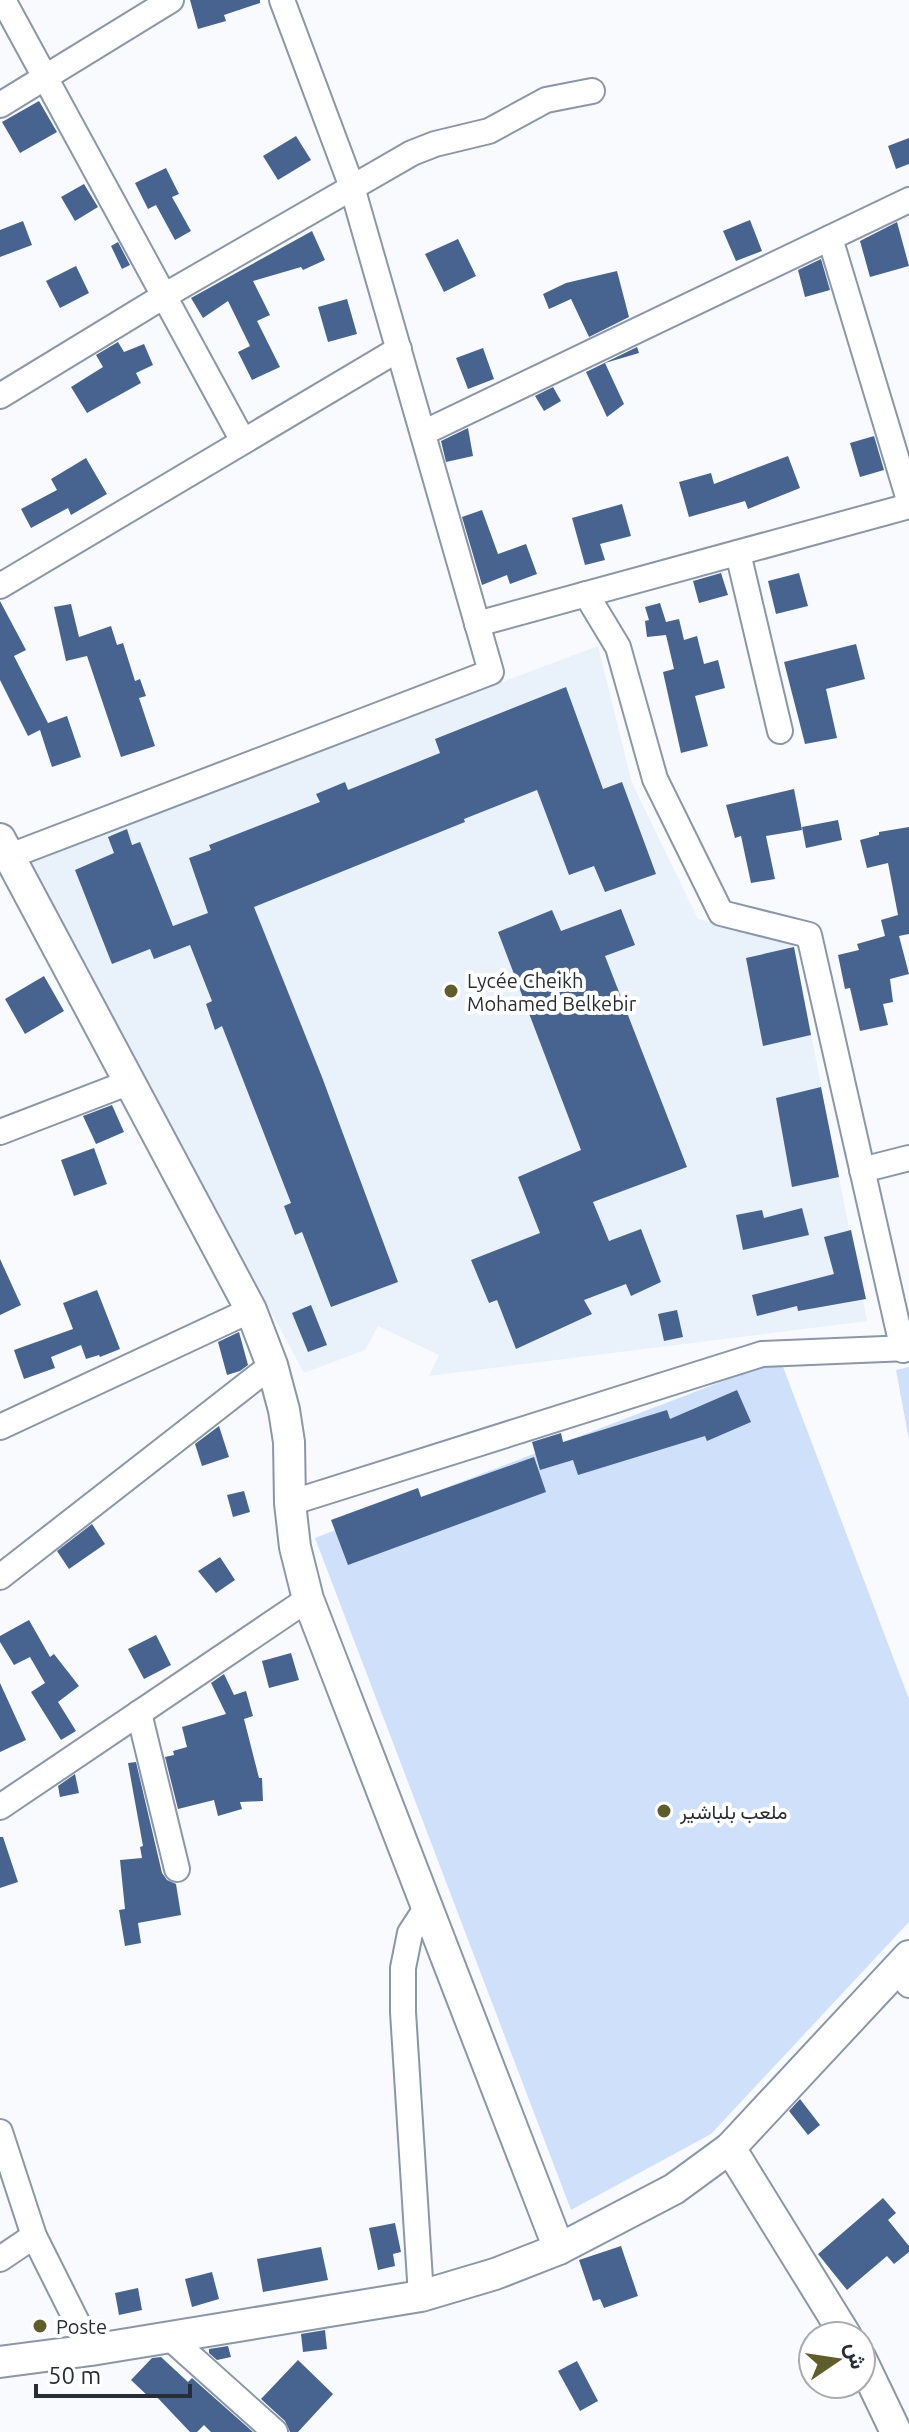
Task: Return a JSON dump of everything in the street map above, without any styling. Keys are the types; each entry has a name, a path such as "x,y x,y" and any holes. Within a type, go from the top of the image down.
{"street":[{"path":"3,0 243,441"},
{"path":"0,105 171,0"},
{"path":"282,0 352,187 491,672 5,847 251,1310 272,1365 289,1442 290,1503 295,1547 308,1599 559,2249"},
{"path":"0,396 164,296 423,148 489,131 546,100 592,91"},
{"path":"423,433 909,200"},
{"path":"830,238 909,500"},
{"path":"0,586 399,349"},
{"path":"477,624 909,506"},
{"path":"738,553 780,731"},
{"path":"290,1503 762,1354 906,1349 809,935 721,913 655,779 618,647 586,594"},
{"path":"0,1132 130,1082"},
{"path":"862,1170 909,1158"},
{"path":"0,1427 251,1310"},
{"path":"0,1577 272,1365"},
{"path":"0,1807 308,1599"},
{"path":"139,1713 177,1869"},
{"path":"421,2296 403,2012 403,1968 410,1933 427,1907"},
{"path":"3,2358 91,2350 421,2296 495,2274 559,2249 674,2189 730,2148 904,1970"},
{"path":"0,2132 34,2236 91,2350"},
{"path":"730,2148 836,2320"},
{"path":"0,2259 34,2236"},
{"path":"169,2337 275,2432"},
{"path":"877,2392 896,2432"}],"shaded area":[{"name":"Lycée Cheikh Mohamed Belkebir","path":"598,646 632,783 698,919 793,942 867,1321 429,1376 439,1355 378,1326 365,1350 304,1373 29,860"},
{"name":"ملعب بلباشير","path":"780,1359 909,1699 909,1922 711,2134 571,2210 315,1538"},
{"path":"909,1367 909,1440 896,1370"}],"building":[{"path":"190,0 260,0 260,3 224,15 226,21 198,29"},
{"path":"39,101 57,132 20,153 2,122"},
{"path":"296,136 311,160 278,180 263,156"},
{"path":"909,138 909,164 896,169 888,146"},
{"path":"166,168 179,194 172,197 191,231 175,240 156,205 148,209 135,183"},
{"path":"84,184 98,207 75,221 61,197"},
{"path":"750,220 762,251 736,261 723,231"},
{"path":"23,221 32,245 0,257 0,230"},
{"path":"897,222 909,266 870,277 860,241"},
{"path":"312,231 325,260 303,270 301,267 253,281 270,315 257,321 280,367 252,380 238,352 250,346 228,301 203,318 191,298"},
{"path":"458,239 476,276 444,292 425,254"},
{"path":"118,242 130,265 122,269 111,246"},
{"path":"821,259 830,290 805,297 798,270"},
{"path":"76,266 89,293 60,308 46,281"},
{"path":"617,271 629,317 589,337 571,299 549,309 543,294 566,283"},
{"path":"347,299 357,334 328,342 318,307"},
{"path":"118,342 124,352 144,344 153,365 136,373 141,383 87,413 71,387 103,367 96,355"},
{"path":"637,347 639,353 605,363 624,404 607,417 586,372"},
{"path":"483,348 494,379 468,389 456,358"},
{"path":"553,387 561,401 544,411 535,396"},
{"path":"468,428 473,456 446,462 441,441"},
{"path":"874,436 884,470 860,477 850,443"},
{"path":"788,456 800,488 748,509 745,501 689,517 679,482 711,473 714,484"},
{"path":"86,458 107,494 71,515 68,508 31,528 21,509 57,490 51,479"},
{"path":"622,504 631,536 600,544 605,560 585,565 572,518"},
{"path":"482,510 498,554 526,544 537,574 510,584 507,575 482,585 462,517"},
{"path":"721,573 728,595 699,603 693,581"},
{"path":"799,573 808,606 776,614 768,581"},
{"path":"0,601 26,650 14,656 48,723 67,716 81,757 52,767 40,730 28,736 0,680"},
{"path":"660,603 666,622 679,619 684,640 697,636 704,664 718,660 725,688 695,696 708,746 681,753 663,672 674,669 666,635 647,637 645,621 649,620 645,607"},
{"path":"71,604 79,637 111,626 117,645 123,643 135,681 140,679 146,696 139,698 155,746 121,757 87,656 66,661 54,607"},
{"path":"856,644 865,679 826,689 837,738 805,744 784,662"},
{"path":"566,687 603,789 622,782 656,874 605,892 594,866 569,875 537,790 254,907 322,1077 398,1282 331,1307 302,1232 295,1235 284,1206 291,1203 222,1026 215,1030 206,1004 212,1001 190,945 154,959 150,949 112,964 75,870 114,853 108,837 127,829 132,845 140,842 173,926 208,913 189,858 211,850 209,845 320,802 316,794 345,782 348,790 440,753 435,739"},
{"path":"794,789 802,830 766,836 775,879 751,883 741,836 735,838 726,805"},
{"path":"838,820 842,840 806,848 802,827"},
{"path":"909,827 909,934 899,936 909,974 890,979 893,1002 883,1004 888,1025 860,1031 850,988 845,989 838,955 859,950 857,944 885,936 881,920 898,915 888,863 867,868 860,840 879,835 879,832"},
{"path":"621,909 635,945 605,956 687,1167 593,1202 609,1241 641,1229 661,1282 631,1296 626,1284 584,1300 592,1314 516,1349 497,1300 489,1303 471,1260 540,1233 518,1177 581,1150 498,932 552,910 561,931"},
{"path":"794,947 811,1035 763,1046 746,958"},
{"path":"44,976 64,1011 25,1034 5,999"},
{"path":"821,1087 839,1177 792,1187 776,1098"},
{"path":"112,1105 124,1132 96,1144 83,1116"},
{"path":"94,1148 107,1184 74,1196 61,1160"},
{"path":"802,1208 809,1235 743,1250 736,1215 762,1210 764,1218"},
{"path":"851,1230 866,1299 798,1311 797,1306 757,1316 752,1295 834,1274 824,1237"},
{"path":"0,1259 21,1305 0,1315"},
{"path":"97,1290 120,1349 86,1359 81,1345 51,1357 55,1368 24,1379 14,1350 73,1329 63,1303"},
{"path":"311,1305 327,1345 308,1352 292,1313"},
{"path":"677,1310 683,1337 664,1341 658,1314"},
{"path":"239,1332 248,1365 227,1375 218,1342"},
{"path":"737,1390 751,1422 707,1441 705,1436 578,1475 573,1460 540,1470 532,1442 561,1433 563,1442 667,1410 670,1419"},
{"path":"219,1426 229,1457 202,1466 195,1444"},
{"path":"534,1457 546,1492 348,1565 331,1520 418,1488 421,1497"},
{"path":"244,1491 250,1512 233,1517 227,1495"},
{"path":"92,1524 105,1544 69,1569 57,1551"},
{"path":"220,1557 235,1580 216,1593 198,1571"},
{"path":"29,1620 50,1657 54,1654 79,1686 58,1702 76,1731 61,1740 31,1692 45,1683 30,1657 14,1665 0,1642 0,1636"},
{"path":"156,1635 171,1665 144,1679 128,1649"},
{"path":"291,1653 299,1680 269,1688 262,1661"},
{"path":"224,1674 234,1695 246,1691 253,1716 244,1719 259,1778 262,1778 263,1801 240,1802 242,1809 218,1816 214,1800 178,1809 165,1757 187,1747 182,1727 226,1714 211,1683"},
{"path":"0,1683 26,1740 0,1752"},
{"path":"136,1762 162,1873 167,1880 176,1884 181,1915 138,1923 141,1943 125,1946 119,1910 125,1909 120,1860 142,1858 140,1847 143,1846 128,1763"},
{"path":"75,1774 79,1793 60,1797 58,1786"},
{"path":"0,1837 3,1837 18,1882 0,1888"},
{"path":"800,2099 820,2125 808,2135 789,2111"},
{"path":"883,2198 896,2213 888,2220 909,2246 909,2252 894,2264 887,2256 847,2290 818,2254"},
{"path":"395,2223 401,2252 393,2254 395,2266 378,2270 369,2228"},
{"path":"621,2246 638,2296 604,2308 600,2299 593,2301 579,2260"},
{"path":"321,2247 328,2280 263,2292 257,2259"},
{"path":"212,2272 219,2299 192,2307 185,2279"},
{"path":"138,2288 142,2310 119,2315 115,2293"},
{"path":"325,2330 327,2349 303,2352 301,2334"},
{"path":"228,2346 231,2357 217,2360 209,2353 209,2349"},
{"path":"161,2357 188,2382 192,2378 253,2432 211,2432 204,2425 197,2432 190,2432 154,2394 150,2398 131,2380 152,2358"},
{"path":"298,2360 333,2394 298,2432 290,2432 285,2421 261,2399"},
{"path":"577,2361 598,2401 580,2411 558,2371"}],"place":[{"name":"Lycée Cheikh Mohamed Belkebir","path":"451,991"},
{"name":"ملعب بلباشير","path":"664,1811"},
{"name":"Poste","path":"40,2326"}]}
